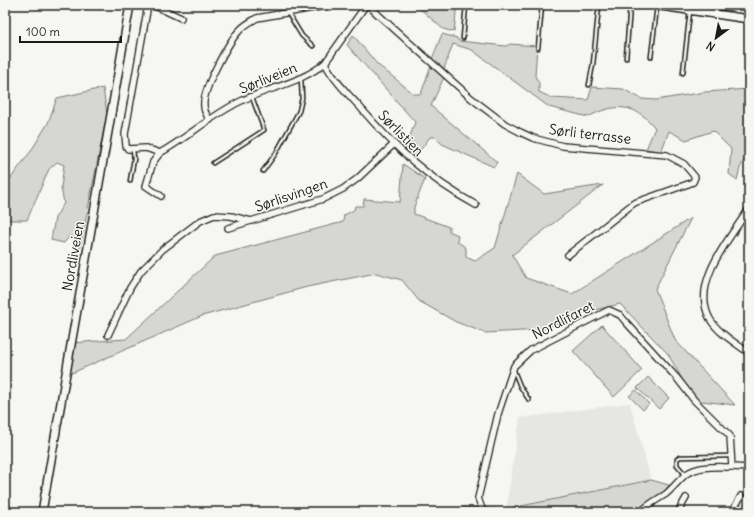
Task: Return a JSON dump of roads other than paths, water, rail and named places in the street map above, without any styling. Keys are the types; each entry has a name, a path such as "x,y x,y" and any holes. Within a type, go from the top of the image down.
{"main road":[{"name":"Nordliveien","path":"42,512 130,5"},
{"path":"654,5 749,19"}],"street":[{"path":"148,5 125,134 126,146 133,150 146,148 160,153"},
{"path":"153,5 181,18"},
{"path":"210,120 205,113 205,97 218,66 233,38 248,23 257,18 331,5"},
{"name":"Sørliveien","path":"161,196 146,186 154,162 160,153 240,101 301,78 325,63 366,5"},
{"name":"Sørli terrasse","path":"370,5 373,10 471,98 505,124 520,132 533,138 563,146 666,155 684,164 695,177 693,182 634,203 627,207 568,255"},
{"name":"Sørlistien","path":"325,63 339,84 392,145 436,181 476,205"},
{"name":"Sørlisvingen","path":"228,228 323,199 343,189 357,179 392,145"},
{"path":"749,209 706,280 704,295 711,320 722,333 749,353"},
{"name":"Sørlisvingen","path":"108,335 141,271 163,249 200,221 214,216 231,216 251,221"},
{"name":"Nordlifaret","path":"483,512 479,494 498,414 514,366 526,354 549,339 580,326 608,310 625,321 676,377 694,400 730,436 732,468"},
{"path":"641,512 648,504 665,494 686,475 706,467 749,468"},
{"path":"732,512 741,496"},
{"path":"678,512 686,498"}],"lane":[{"path":"463,38 466,5"},
{"path":"538,48 542,5"},
{"path":"589,85 593,64 599,5"},
{"path":"626,58 630,5"},
{"path":"651,57 658,6"},
{"path":"683,73 690,10"},
{"path":"288,13 302,36 313,46"},
{"path":"263,171 276,154 299,111 302,98 301,78"},
{"path":"213,163 264,130 252,97"},
{"path":"130,181 134,159 133,150"},
{"path":"514,366 516,379 529,400"},
{"path":"686,475 677,464 677,459 680,457 731,456"}]}
